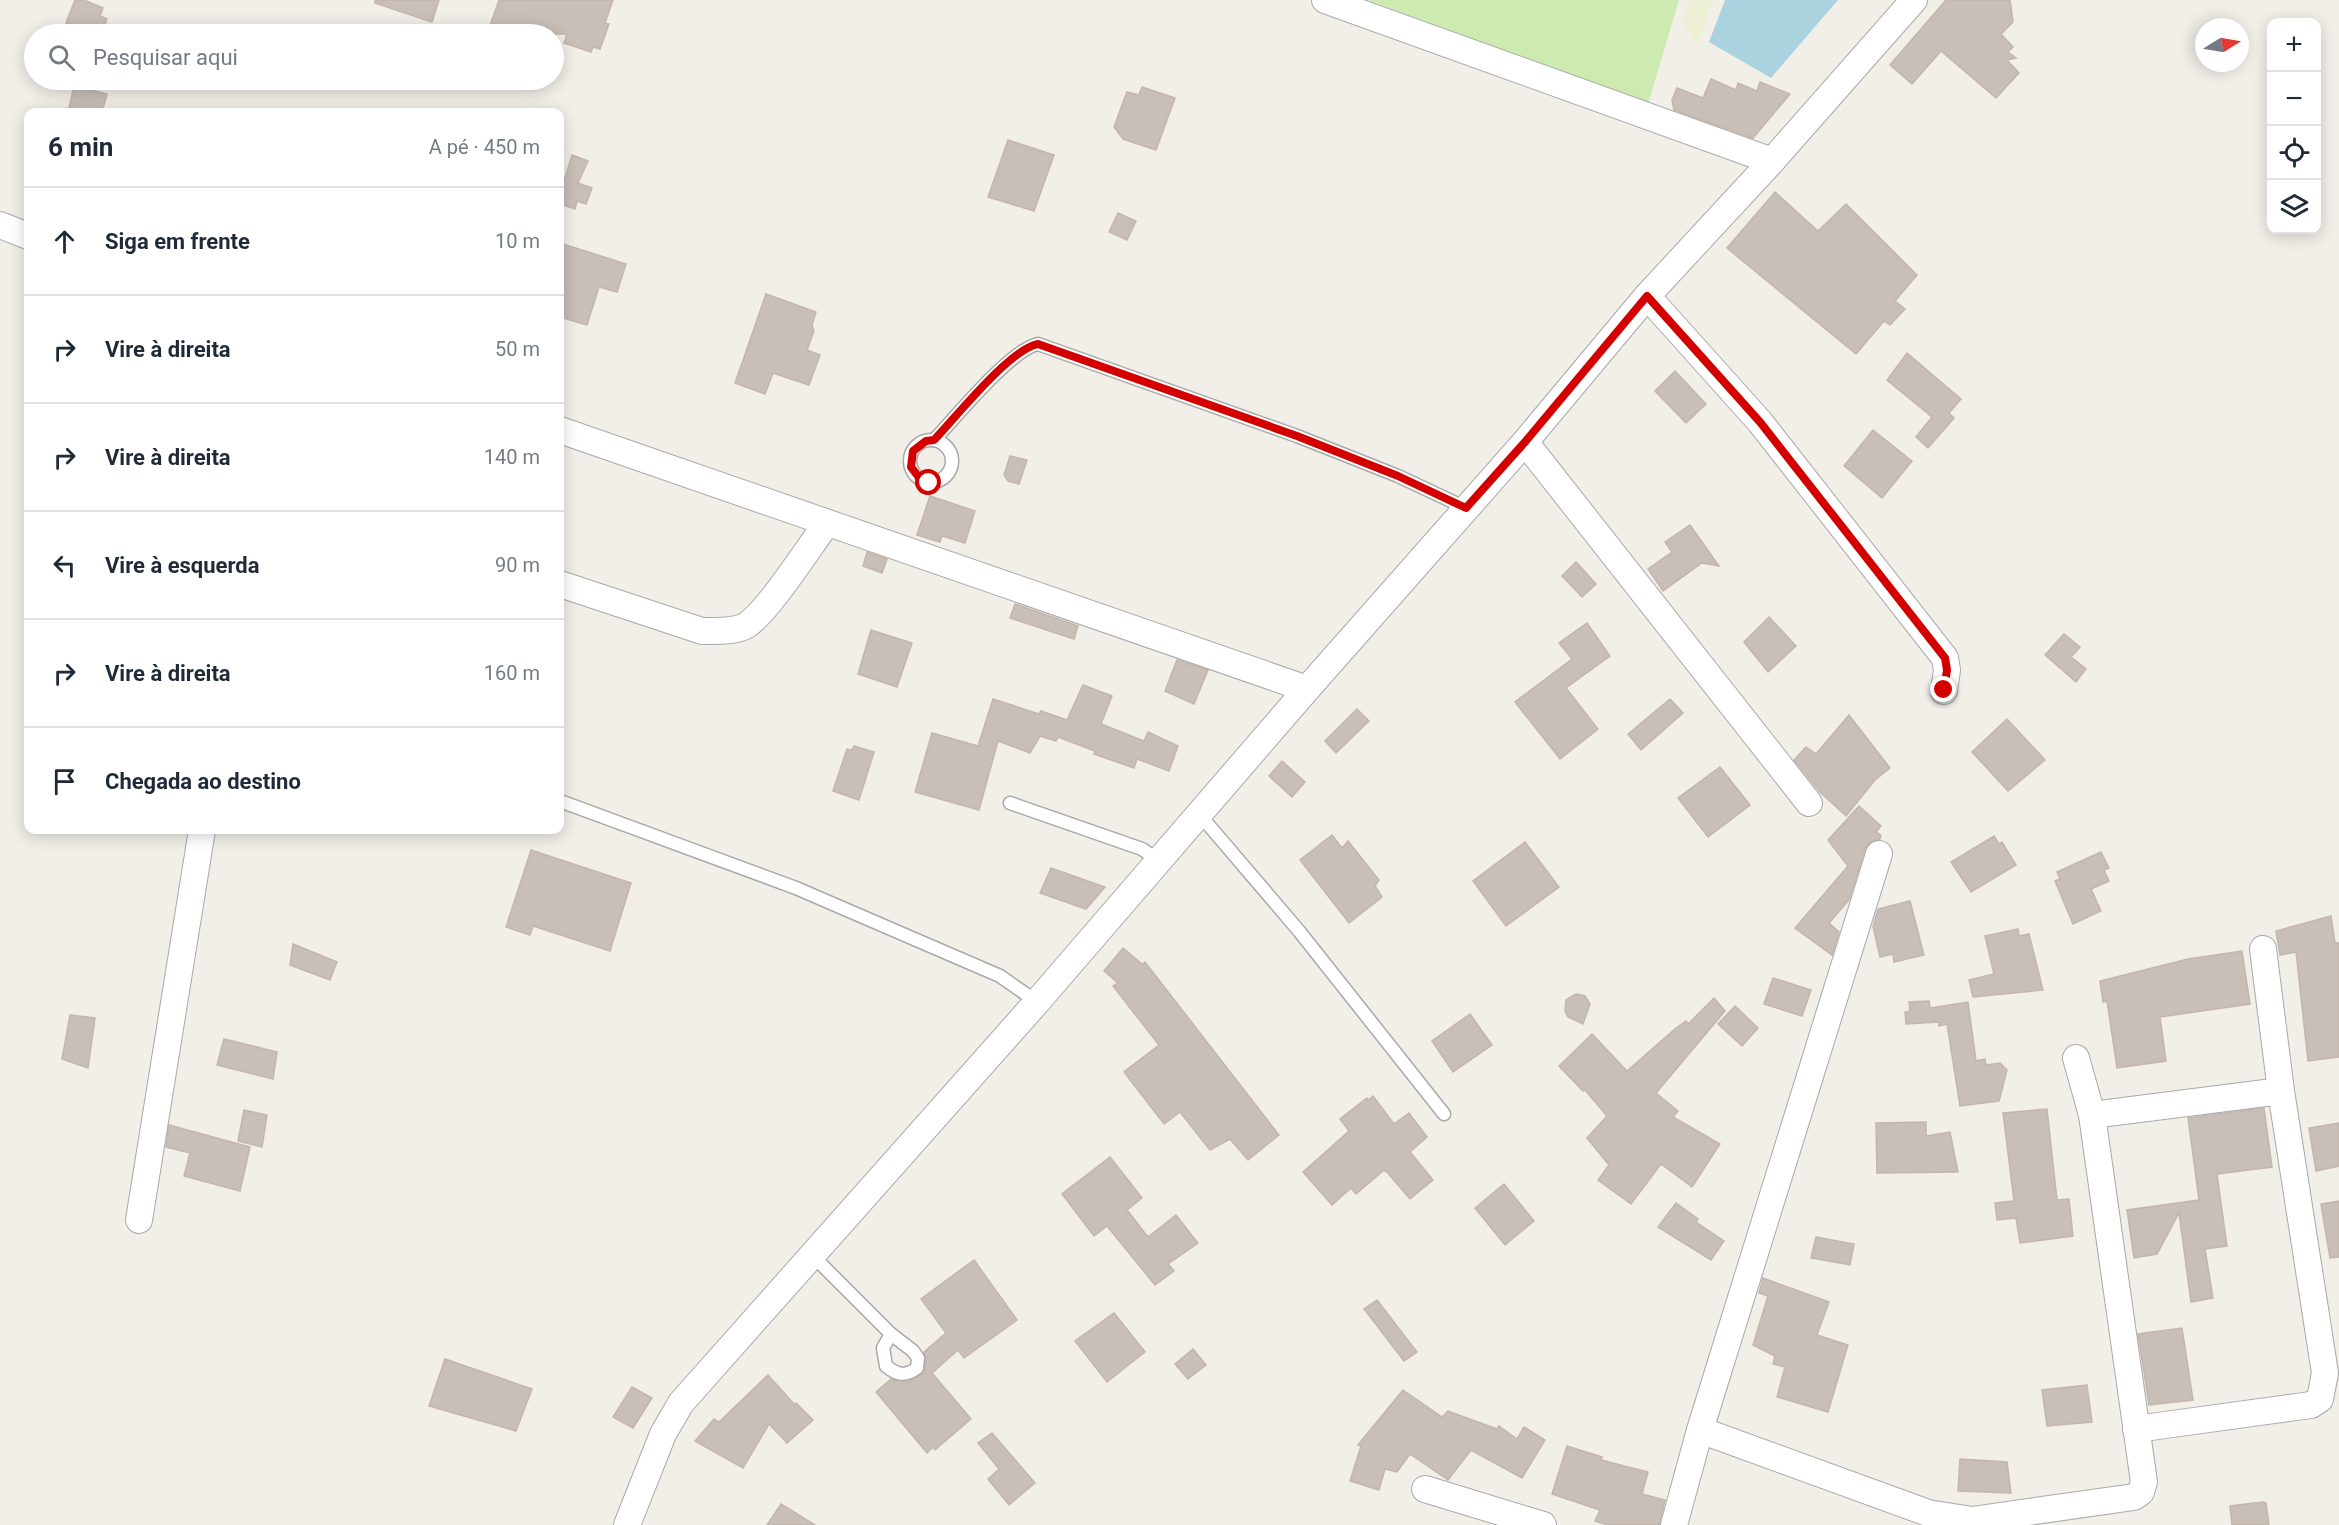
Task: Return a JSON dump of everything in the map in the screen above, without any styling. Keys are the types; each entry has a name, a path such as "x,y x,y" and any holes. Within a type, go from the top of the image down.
{"street":[{"path":"1325,0 1772,161"},
{"path":"627,1525 663,1434 681,1403 1037,1002 1306,689 1525,442 1647,296 1772,161 1914,0"},
{"path":"0,225 24,234"},
{"path":"1647,296 1760,422 1945,658 1947,670 1944,690"},
{"path":"564,431 1306,689"},
{"path":"1525,442 1809,803"},
{"path":"564,585 702,631 721,631 746,626 762,609 827,523"},
{"path":"140,1220 201,834"},
{"path":"1674,1525 1700,1430 1880,854"},
{"path":"2136,1429 2311,1405 2320,1399 2325,1373 2281,1091 2263,949"},
{"path":"1700,1430 1928,1513 1972,1520 2134,1497 2141,1492 2144,1482 2092,1115 2076,1058"},
{"path":"2092,1115 2281,1091"},
{"path":"1425,1489 1543,1525"}],"lane":[{"path":"934,440 1004,366 1028,346 1038,344 1297,436 1398,476 1466,508"},
{"path":"564,802 806,893 1000,976 1037,1002"},
{"path":"1010,803 1142,849 1159,861"},
{"path":"1200,815 1299,931 1444,1114"},
{"path":"812,1255 891,1334"}],"green space":[{"path":"1368,0 1679,0 1648,104"},
{"path":"1690,0 1713,0 1697,44 1681,21"}],"water":[{"path":"1725,0 1838,0 1771,78 1709,42"}],"building":[{"path":"75,0 84,0 103,8 100,16 107,19 105,24 66,23"},
{"path":"375,0 439,0 432,22 375,3"},
{"path":"499,0 613,0 605,23 609,24 600,49 593,47 591,52 564,43 567,34 564,34 564,24 491,24"},
{"path":"1946,0 2010,0 2013,22 2001,34 2013,47 2008,52 2016,58 2007,60 2019,73 1996,98 1941,51 1912,84 1890,65"},
{"path":"1711,79 1736,90 1738,83 1757,91 1760,82 1790,94 1753,138 1674,110 1672,100 1677,88 1703,98"},
{"path":"1142,87 1175,98 1156,150 1123,139 1114,127 1127,92 1139,95"},
{"path":"73,90 90,90 107,94 103,108 69,108"},
{"path":"1008,140 1054,155 1034,211 988,197"},
{"path":"572,155 588,161 578,183 592,188 586,204 577,201 575,209 564,205 564,181"},
{"path":"1775,192 1818,231 1846,204 1917,275 1895,301 1905,309 1890,325 1884,321 1856,354 1727,248"},
{"path":"1118,213 1136,221 1127,240 1109,232"},
{"path":"564,244 626,264 617,292 599,287 587,325 564,318"},
{"path":"766,294 816,312 812,325 814,331 807,350 820,355 809,385 773,373 765,394 735,383"},
{"path":"1907,353 1961,399 1949,413 1954,418 1928,448 1916,437 1932,417 1887,380"},
{"path":"1675,371 1706,404 1686,423 1655,391"},
{"path":"1873,430 1912,461 1882,498 1844,466"},
{"path":"1010,456 1027,460 1019,484 1008,481 1004,475"},
{"path":"930,496 975,511 965,543 942,536 940,542 917,535"},
{"path":"1690,525 1719,566 1702,563 1663,591 1648,569 1672,552 1665,542"},
{"path":"867,552 887,559 882,573 863,566"},
{"path":"1576,562 1596,584 1582,597 1562,576"},
{"path":"1015,604 1078,626 1074,639 1010,618"},
{"path":"1769,617 1796,646 1768,672 1744,642"},
{"path":"1587,623 1610,656 1566,688 1598,729 1560,759 1515,702 1572,659 1559,643"},
{"path":"871,630 912,643 897,687 858,674"},
{"path":"2064,634 2080,647 2071,657 2086,669 2076,682 2045,655"},
{"path":"1177,660 1208,670 1194,704 1165,691"},
{"path":"1083,685 1112,696 1101,724 1144,741 1148,732 1178,746 1169,771 1137,759 1134,768 1094,754 1095,751 1058,737 1056,741 1040,736 1030,753 998,741 979,810 915,792 932,733 978,746 993,699 1039,714 1041,711 1067,720"},
{"path":"1670,699 1683,713 1641,750 1628,734"},
{"path":"1357,709 1369,721 1336,753 1325,741"},
{"path":"1849,715 1890,768 1875,780 1846,816 1821,793 1794,760 1806,747 1816,754"},
{"path":"2007,719 2045,760 2008,791 1972,752"},
{"path":"854,746 874,752 859,800 833,791 847,749 852,750"},
{"path":"1282,761 1305,782 1292,797 1269,776"},
{"path":"1720,767 1750,805 1708,837 1678,798"},
{"path":"1859,806 1881,826 1876,832 1881,835 1880,839 1869,843 1865,849 1849,900 1829,923 1839,932 1832,955 1795,928 1848,866 1828,840"},
{"path":"1332,835 1342,848 1348,841 1379,880 1375,886 1382,897 1349,923 1300,860"},
{"path":"1994,836 1999,844 2002,842 2016,865 1971,892 1951,862"},
{"path":"1525,842 1559,887 1506,926 1473,881"},
{"path":"531,850 631,883 610,951 533,926 530,935 506,927"},
{"path":"2101,852 2109,868 2104,870 2109,881 2091,889 2101,911 2073,924 2055,881 2060,879 2057,872"},
{"path":"1051,868 1105,887 1086,909 1040,893"},
{"path":"1910,901 1924,955 1894,962 1893,954 1880,957 1873,926 1878,909"},
{"path":"2331,916 2335,943 2339,943 2339,1057 2308,1061 2296,952 2280,955 2276,931"},
{"path":"2018,929 2019,936 2029,934 2043,990 1973,997 1969,980 1994,974 1985,936"},
{"path":"293,944 337,962 330,980 290,965"},
{"path":"1123,948 1142,964 1145,962 1279,1135 1248,1160 1230,1139 1210,1150 1180,1112 1164,1124 1124,1072 1159,1045 1113,986 1118,983 1104,971"},
{"path":"2242,951 2250,1004 2160,1017 2166,1061 2117,1068 2107,1001 2103,1002 2100,981 2188,959"},
{"path":"1773,978 1811,990 1802,1016 1764,1004"},
{"path":"1576,994 1585,996 1590,1004 1583,1024 1568,1017 1565,1011 1566,1000"},
{"path":"1714,998 1725,1011 1656,1093 1678,1111 1673,1117 1720,1144 1692,1187 1661,1164 1631,1204 1598,1180 1609,1165 1587,1138 1607,1116 1585,1090 1583,1091 1559,1066 1592,1034 1627,1071 1676,1028 1686,1021 1688,1024"},
{"path":"1929,1001 1930,1008 1968,1002 1976,1061 1985,1059 1986,1065 2000,1063 2007,1070 1999,1101 1960,1106 1947,1024 1939,1026 1939,1022 1906,1024 1905,1012 1910,1011 1909,1002"},
{"path":"1735,1006 1758,1028 1742,1046 1718,1024"},
{"path":"1470,1014 1492,1045 1453,1072 1432,1041"},
{"path":"70,1015 95,1018 88,1068 62,1059"},
{"path":"224,1039 277,1052 273,1079 217,1065"},
{"path":"1373,1096 1394,1124 1409,1113 1427,1137 1410,1152 1433,1180 1410,1199 1386,1171 1383,1171 1356,1194 1351,1188 1332,1205 1303,1172 1349,1131 1340,1119"},
{"path":"2264,1108 2272,1167 2217,1174 2227,1246 2205,1249 2213,1298 2191,1302 2179,1213 2157,1254 2134,1258 2127,1210 2199,1200 2188,1118"},
{"path":"2047,1109 2057,1200 2069,1199 2073,1236 2020,1243 2016,1218 1997,1220 1995,1203 2014,1201 2003,1113"},
{"path":"244,1110 267,1115 262,1147 238,1141"},
{"path":"1926,1122 1926,1136 1950,1132 1958,1172 1877,1173 1876,1123"},
{"path":"2339,1123 2339,1166 2316,1171 2309,1128"},
{"path":"169,1125 250,1147 240,1191 184,1176 190,1153 166,1147"},
{"path":"1110,1157 1142,1198 1127,1210 1148,1237 1176,1215 1198,1243 1168,1264 1174,1271 1155,1285 1107,1226 1094,1236 1062,1194"},
{"path":"1504,1184 1534,1221 1505,1245 1475,1208"},
{"path":"2339,1201 2339,1257 2330,1258 2321,1204"},
{"path":"1676,1203 1698,1219 1696,1222 1724,1241 1711,1260 1658,1227"},
{"path":"1816,1237 1854,1244 1850,1265 1811,1258"},
{"path":"974,1260 1017,1320 964,1358 958,1350 932,1373 971,1419 935,1450 933,1447 927,1453 876,1392 891,1379 907,1382 924,1373 926,1359 924,1352 946,1333 921,1299"},
{"path":"1763,1278 1829,1302 1817,1335 1848,1345 1828,1412 1777,1397 1785,1367 1773,1364 1775,1356 1753,1345 1768,1296 1759,1293"},
{"path":"1377,1300 1417,1352 1404,1361 1364,1309"},
{"path":"1114,1313 1145,1352 1107,1382 1075,1341"},
{"path":"2182,1328 2193,1400 2149,1405 2138,1334"},
{"path":"1193,1349 1206,1365 1188,1379 1175,1364"},
{"path":"445,1359 532,1389 516,1431 429,1406"},
{"path":"768,1375 795,1405 796,1403 813,1420 787,1443 769,1424 743,1468 695,1441 714,1419 719,1422"},
{"path":"2087,1385 2092,1422 2047,1426 2042,1390"},
{"path":"632,1387 652,1398 633,1428 613,1417"},
{"path":"1403,1390 1442,1417 1448,1411 1497,1429 1499,1426 1517,1439 1524,1427 1545,1440 1522,1478 1471,1450 1448,1480 1410,1454 1397,1472 1385,1469 1379,1490 1350,1481 1361,1446 1358,1445"},
{"path":"992,1433 1035,1483 1009,1505 988,1479 999,1469 978,1443"},
{"path":"1567,1446 1602,1457 1601,1460 1648,1472 1642,1494 1665,1500 1659,1525 1608,1525 1595,1521 1600,1510 1552,1494"},
{"path":"1960,1459 2007,1462 2011,1493 1958,1491"},
{"path":"2266,1503 2269,1525 2232,1525 2230,1506"},
{"path":"781,1504 815,1525 767,1525"}],"route":[{"path":"929,483 915,475 911,467 910,459 918,444 934,440 1004,366 1028,346 1038,344 1297,436 1398,476 1466,508 1525,442 1647,296 1760,422 1945,658 1947,670 1944,690"}]}
